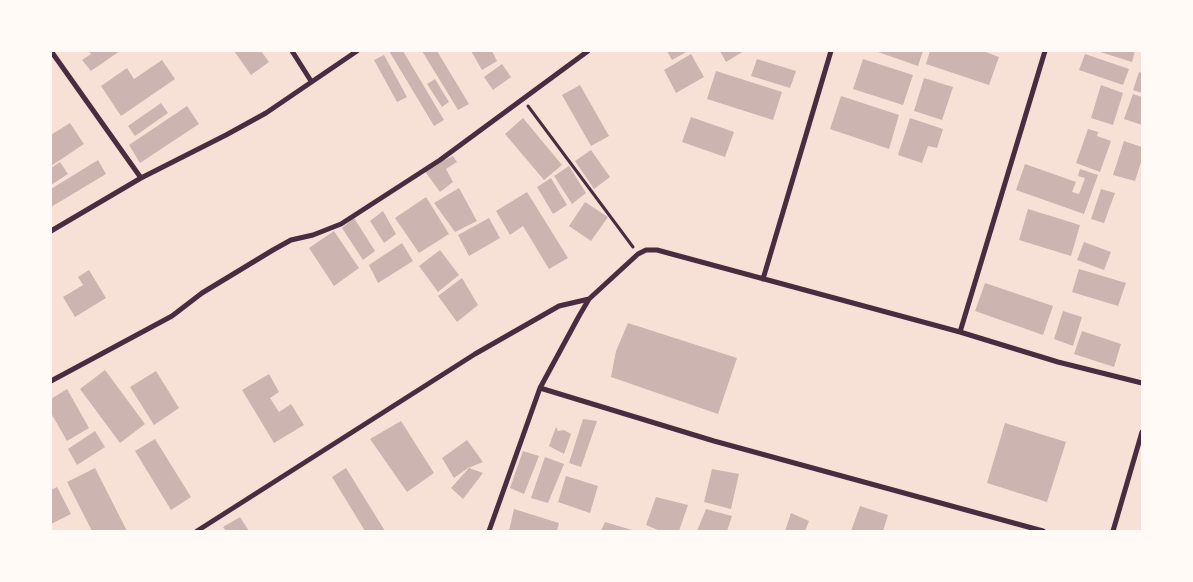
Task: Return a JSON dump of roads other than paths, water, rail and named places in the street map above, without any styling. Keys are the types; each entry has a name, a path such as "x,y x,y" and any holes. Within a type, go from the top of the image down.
{"street":[{"path":"51,51 141,178"},
{"path":"292,51 311,81"},
{"path":"51,231 141,178 258,118 357,51"},
{"path":"51,381 172,316 202,293 291,240 313,235 341,224 440,160 524,100 588,51"},
{"path":"763,279 831,51"},
{"path":"960,332 1045,51"},
{"path":"489,531 540,388 589,299 638,254 646,250 657,250 960,332 1058,362 1142,383"},
{"path":"197,531 475,354 559,306 589,299"},
{"path":"540,388 714,441 1043,531"},
{"path":"1113,531 1142,432"}]}
